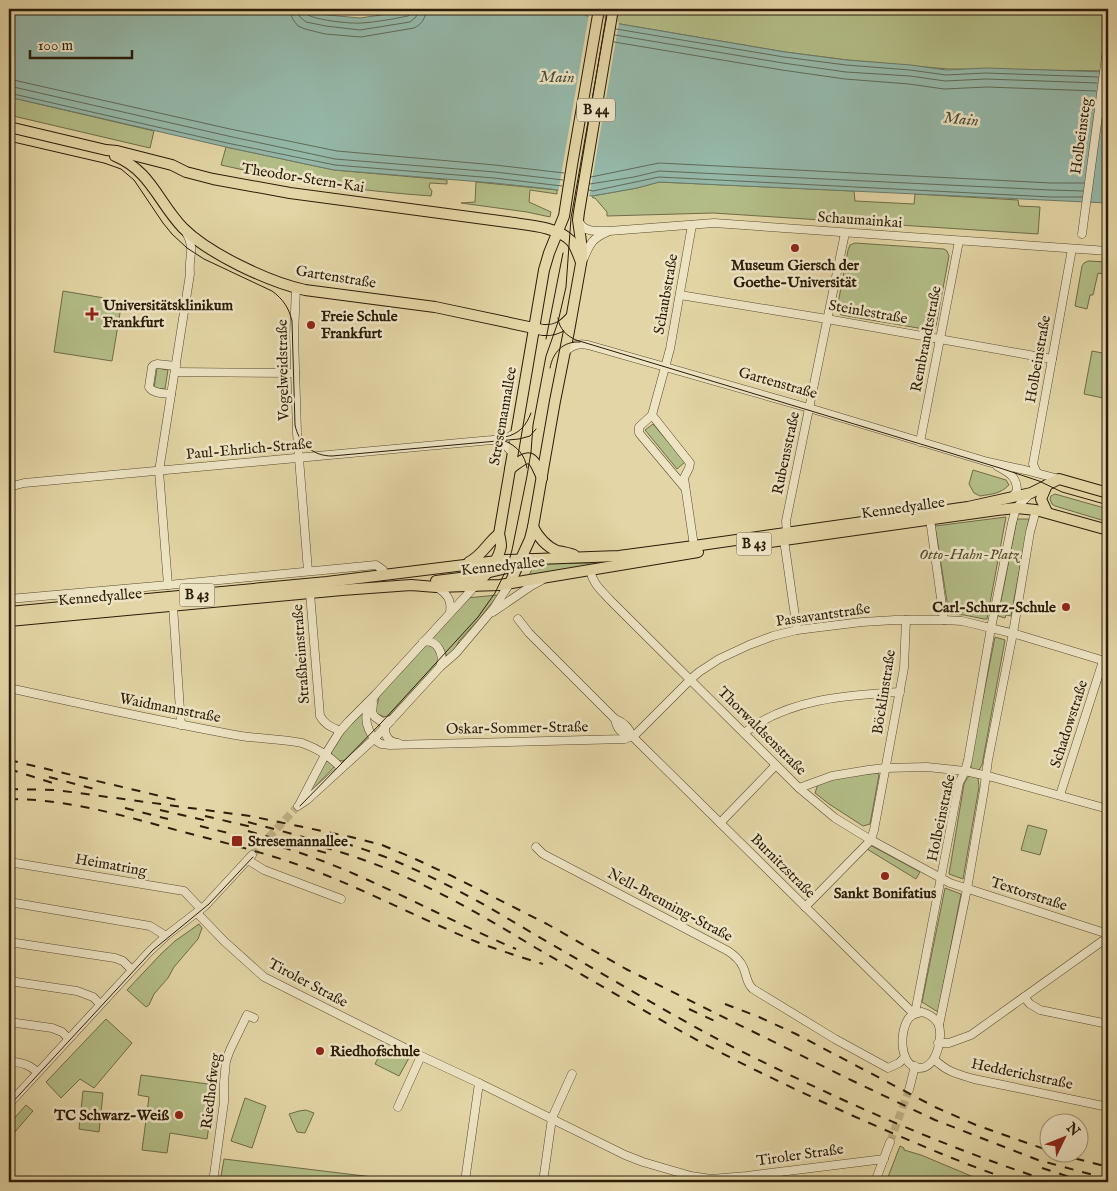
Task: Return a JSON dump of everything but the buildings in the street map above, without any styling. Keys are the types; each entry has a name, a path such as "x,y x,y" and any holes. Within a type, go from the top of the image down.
{"main road":[{"name":"Stresemannallee","path":"475,586 488,573 501,544 499,534 546,262 565,210 599,9"},
{"name":"B 44","path":"578,216 613,9"},
{"name":"Theodor-Stern-Kai","path":"9,127 158,161 214,179 290,193 542,228 558,233 572,242 581,264"},
{"name":"Gartenstraße","path":"106,150 129,162 148,180 173,215 201,243 243,267 286,285 296,288 435,307 550,330 562,326 572,315"},
{"path":"148,180 146,171 152,164 178,169"},
{"name":"Stresemannallee","path":"510,583 533,528 549,431 581,264 582,252 578,216"},
{"path":"510,469 522,459 530,458 535,462 542,479"},
{"name":"Gartenstraße","path":"1052,483 1108,493"},
{"path":"1047,512 1041,499 1052,483"},
{"name":"B 43","path":"1012,497 1031,492 1052,483"},
{"name":"Kennedyallee","path":"9,621 411,585 436,587 510,583 968,507 1012,497"},
{"name":"Kennedyallee","path":"9,612 327,582 495,561 619,556 930,520 1016,508"},
{"name":"B 43","path":"1016,508 1047,512 1108,530"},
{"path":"533,528 538,536 551,548 584,558"},
{"path":"464,565 486,550 493,538 499,534"},
{"name":"B 43","path":"411,585 488,573 507,568 521,560"}],"street":[{"name":"Holbeinsteg","path":"1082,234 1108,42"},
{"name":"Schaumainkai","path":"578,216 580,225 586,230 609,232 714,223 1108,251"},
{"name":"Schaubstraße","path":"686,490 640,434 639,427 652,415 666,366 692,225"},
{"path":"168,585 159,471 190,274 191,241 184,228"},
{"name":"Schaumainkai","path":"594,240 609,232"},
{"name":"Rubensstraße","path":"797,630 785,536 786,521 845,233"},
{"name":"Stresemannallee","path":"581,264 588,247 594,240"},
{"name":"Rembrandtstraße","path":"920,442 959,241"},
{"name":"Holbeinstraße","path":"1037,474 1033,464 1072,249"},
{"name":"Vogelweidstraße","path":"296,288 295,373 299,458 308,571"},
{"name":"Steinlestraße","path":"680,295 1052,359"},
{"name":"Gartenstraße","path":"563,357 569,348 582,344 666,366 988,462 1025,470 1037,474 1052,483"},
{"path":"171,394 154,392 149,387 154,364 175,369 295,373"},
{"path":"652,415 689,460 690,465 684,478 694,546"},
{"name":"Paul-Ehrlich-Straße","path":"9,487 24,483 492,440 508,438 516,433"},
{"path":"492,440 503,443 513,453"},
{"name":"Gartenstraße","path":"988,462 1013,476 1017,484 1017,491 1012,497"},
{"path":"1016,508 1031,492"},
{"name":"Holbeinstraße","path":"915,1014 1016,508"},
{"path":"939,1025 929,1014 922,1012 909,1018 902,1040 905,1057 911,1064 919,1068 925,1067 934,1059 937,1051 939,1025 967,889 985,775 1013,633 1030,532 1036,510"},
{"path":"930,520 944,620"},
{"name":"Kennedyallee","path":"9,599 376,565 383,570 385,575"},
{"name":"Thorwaldsenstraße","path":"590,570 595,584 799,788 827,812 871,840 942,880"},
{"name":"Stresemannallee","path":"487,616 531,586 547,578"},
{"name":"Stresemannallee","path":"475,586 376,694 357,711 340,732 298,806 307,800 385,728 440,667 456,653 501,598 510,583"},
{"path":"436,587 448,596 451,604 450,613"},
{"name":"Straßheimstraße","path":"310,593 320,716 331,728 340,732"},
{"path":"173,606 181,725"},
{"name":"Burnitzstraße","path":"518,619 529,633 615,719 622,721 630,730 632,736 915,1014"},
{"name":"Passavantstraße","path":"632,736 690,679 704,668 740,649 773,636 797,630 847,623 906,620 962,621 991,628"},
{"name":"Böcklinstraße","path":"871,840 900,692 905,652 906,620"},
{"path":"991,628 1106,662"},
{"path":"423,642 429,641 436,644 439,648 443,657 440,667"},
{"name":"Schadowstraße","path":"1060,795 1106,662"},
{"name":"Waidmannstraße","path":"9,688 181,725 253,738 302,743 326,755"},
{"path":"744,733 756,724 780,712 812,703 860,695 900,692"},
{"path":"376,694 372,713 382,722 391,720"},
{"name":"Stresemannallee","path":"375,738 367,723 366,713 376,694"},
{"path":"385,728 389,740 402,744"},
{"name":"Oskar-Sommer-Straße","path":"375,738 382,744 389,745 626,739 632,736"},
{"path":"326,755 341,768"},
{"path":"720,823 776,765"},
{"path":"799,788 832,776 885,768 927,768 965,771 985,775 1108,809"},
{"path":"805,907 871,840"},
{"name":"Nell-Breuning-Straße","path":"536,847 543,854 728,951 742,964 747,981 753,989 835,1039 888,1068 899,1063 905,1057"},
{"path":"9,1104 148,952 199,911 250,857 264,870 341,899"},
{"name":"Heimatring","path":"9,862 184,891 199,911"},
{"name":"Textorstraße","path":"942,880 1108,936"},
{"path":"9,902 150,926 166,936"},
{"name":"Tiroler Straße","path":"199,911 224,940 264,977 421,1056 643,1162 711,1179 884,1158"},
{"path":"938,1043 945,1044 971,1035 1108,936"},
{"path":"9,942 114,958 122,961 132,970"},
{"path":"9,981 77,991 93,997 100,1004"},
{"path":"901,1002 910,1003 919,994"},
{"path":"1024,997 1030,1004 1040,1010 1108,1024"},
{"name":"Riedhofweg","path":"213,1182 224,1102 224,1073 228,1055 247,1015 254,1018"},
{"path":"9,1022 52,1028 62,1032 68,1038"},
{"path":"398,1107 421,1056"},
{"name":"Hedderichstraße","path":"934,1059 952,1073 1108,1107"},
{"path":"9,1061 24,1063 38,1072"},
{"path":"909,1090 915,1066"},
{"path":"543,1182 552,1118 572,1074"},
{"path":"465,1181 479,1083"},
{"path":"875,1182 890,1142"}],"green space":[{"path":"575,9 1043,9 1108,13 1108,71 948,69 847,60 785,52 620,24 587,16"},
{"path":"9,97 154,131 150,148 9,115"},
{"path":"226,147 334,170 447,180 447,184 430,183 431,196 299,181 221,165"},
{"path":"476,182 557,190 557,194 530,190 529,202 551,212 550,217 461,203 475,202"},
{"path":"659,182 854,191 855,201 914,204 915,194 1018,200 1019,206 1040,207 1038,234 713,213 607,216 607,212 592,196"},
{"path":"855,243 944,249 947,251 949,256 934,329 930,330 841,315 838,312 848,250 850,245"},
{"path":"1088,261 1108,262 1108,275 1098,273 1093,295 1090,295 1087,309 1075,306 1082,266"},
{"path":"63,291 122,301 112,361 54,352"},
{"path":"1092,351 1108,354 1108,399 1084,394"},
{"path":"157,368 168,370 165,389 154,388"},
{"path":"653,424 685,462 677,469 645,430"},
{"path":"973,470 1006,480 1009,485 999,492 980,496 974,493 969,484"},
{"path":"1055,494 1108,509 1108,522 1055,506 1050,499"},
{"name":"Otto-Hahn-Platz","path":"1006,517 987,619 949,614 935,526"},
{"path":"1017,519 1029,519 1011,616 1006,615 1005,618 998,616"},
{"path":"535,564 598,564 528,577"},
{"path":"498,595 459,641 448,658 443,648 428,639 466,598"},
{"path":"995,637 1005,640 982,765 979,770 976,770 972,768 970,763"},
{"path":"425,645 432,646 440,656 437,665 390,715 385,717 377,714 375,707 378,702 379,693"},
{"path":"368,703 371,736 348,759 338,760 333,757 330,751"},
{"path":"325,760 335,766 312,790 311,787"},
{"path":"878,773 870,824 863,826 815,793 818,784"},
{"path":"971,775 978,778 979,787 963,879 949,874 964,784"},
{"path":"1028,825 1047,830 1040,855 1021,850"},
{"path":"870,845 920,872 916,879 867,849"},
{"path":"945,888 961,894 938,1012 922,1002"},
{"path":"199,924 202,928 198,939 174,967 146,1007 127,990 175,941"},
{"path":"106,1019 132,1043 94,1088 80,1079 61,1098 46,1082"},
{"path":"384,1046 409,1058 399,1076 375,1064"},
{"name":"TC Schwarz-Weiß","path":"141,1075 215,1085 207,1139 170,1133 167,1153 142,1150 149,1097 138,1095"},
{"path":"83,1091 103,1093 99,1132 79,1129"},
{"path":"245,1098 266,1106 252,1148 231,1141"},
{"path":"26,1105 33,1111 14,1133 9,1129 9,1124"},
{"path":"306,1110 314,1113 305,1133 297,1132 289,1114"},
{"path":"900,1146 904,1150 921,1155 976,1178 975,1182 929,1177 888,1177"},
{"path":"224,1159 414,1182 220,1182"}],"water":[{"name":"Main","path":"9,9 298,9 328,15 360,18 422,9 575,9 587,16 620,24 785,52 847,60 946,70 986,68 1108,72 1108,203 659,182 592,196 551,189 494,183 334,170 9,97"}],"pier":[{"path":"589,14 619,22 589,198 558,193"}],"tunnel":[{"path":"252,855 298,806"},
{"path":"890,1142 909,1090"}],"tram line":[{"path":"300,806 382,722 478,617 495,593 507,568 527,476 533,425 546,356 558,322 566,287 571,218 608,9"},
{"path":"9,141 104,163 121,169 134,180 163,223 187,248 204,259 272,291 279,297 285,304 292,321 295,425 303,443 313,451 332,456 519,439 530,436 536,429"},
{"path":"546,339 563,253"},
{"path":"558,318 564,332 576,340 1000,468 1039,481 1062,492 1108,505"},
{"path":"550,368 556,352 569,343 580,342"},
{"path":"505,437 521,429 531,413"},
{"path":"505,441 520,452 527,468"},
{"path":"9,1106 153,950 209,904 253,857"}],"railway":[{"path":"9,760 181,801"},
{"path":"9,769 56,784"},
{"path":"49,777 98,790"},
{"path":"9,789 56,790 250,816 382,845 452,876 547,924 626,969 935,1120 1038,1160 1108,1179"},
{"path":"9,799 49,801 107,812 281,859 318,872 482,944 543,964"},
{"path":"125,808 168,819"},
{"path":"160,810 212,822"},
{"path":"205,816 256,828"},
{"path":"248,822 333,845"},
{"path":"200,826 256,840"},
{"path":"248,831 330,854"},
{"path":"327,838 391,859 446,884 692,1025 808,1084 929,1137 1052,1182"},
{"path":"282,847 312,857 372,882 516,949"},
{"path":"323,847 379,866 433,890 677,1029 763,1074 913,1142 1017,1182"},
{"path":"725,1004 796,1034 935,1107 976,1125 1040,1147"},
{"path":"689,1009 721,1024"},
{"path":"1090,1162 1108,1167"},
{"path":"1042,1168 1085,1182"},
{"path":"875,1182 942,1182"}],"place":[{"name":"Museum Giersch der Goethe-Universität","path":"795,248"},
{"name":"Universitätsklinikum Frankfurt","path":"92,314"},
{"name":"Freie Schule Frankfurt","path":"311,325"},
{"name":"Carl-Schurz-Schule","path":"1066,607"},
{"name":"Stresemannallee","path":"237,841"},
{"name":"Sankt Bonifatius","path":"885,876"},
{"name":"Riedhofschule","path":"320,1051"},
{"name":"TC Schwarz-Weiß","path":"179,1115"}]}
